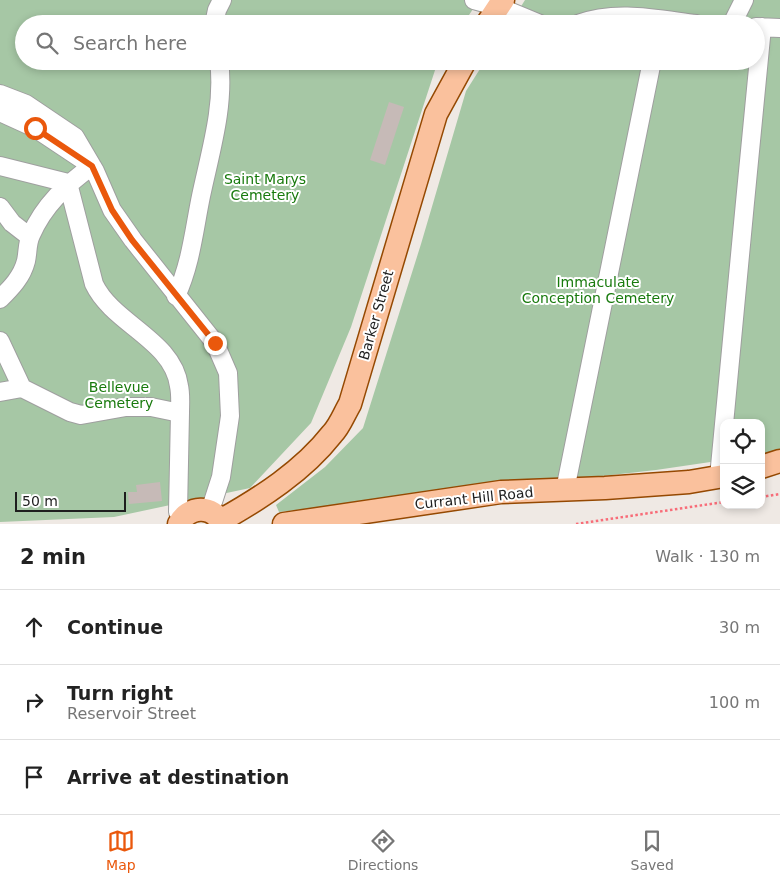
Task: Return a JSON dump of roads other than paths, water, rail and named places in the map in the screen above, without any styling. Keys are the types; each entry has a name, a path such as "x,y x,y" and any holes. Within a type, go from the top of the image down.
{"main road":[{"name":"Barker Street","path":"181,520 195,510 217,518 258,500 309,458 333,433 350,404 436,114 460,70"},
{"path":"765,466 780,461"},
{"name":"Currant Hill Road","path":"284,524 501,492 689,482 720,476"}],"street":[{"path":"216,15 222,0"},
{"path":"474,0 515,15"},
{"path":"736,15 744,0"},
{"path":"765,27 780,28"},
{"path":"176,296 189,265 216,121 222,78 221,70"},
{"path":"566,490 650,70"},
{"path":"722,464 728,357 744,221 756,70"},
{"path":"0,94 26,104 75,137 92,166 112,210 132,240 215,343 228,373 230,416 220,476 217,518"},
{"path":"0,112 35,128 92,166"},
{"path":"0,166 68,183"},
{"path":"0,299 18,280 26,262 30,237 39,217 68,183 92,166"},
{"path":"68,183 94,284 99,295 114,311 158,346 174,370 179,385 178,512 181,520"},
{"path":"0,207 12,223 30,237"},
{"path":"0,341 22,388 70,412 81,415 126,407 151,407 180,413"},
{"path":"0,392 22,388"}],"park label":[{"name":"Saint Marys Cemetery","path":"265,187"},
{"name":"Immaculate Conception Cemetery","path":"598,290"},
{"name":"Bellevue Cemetery","path":"119,396"}]}
